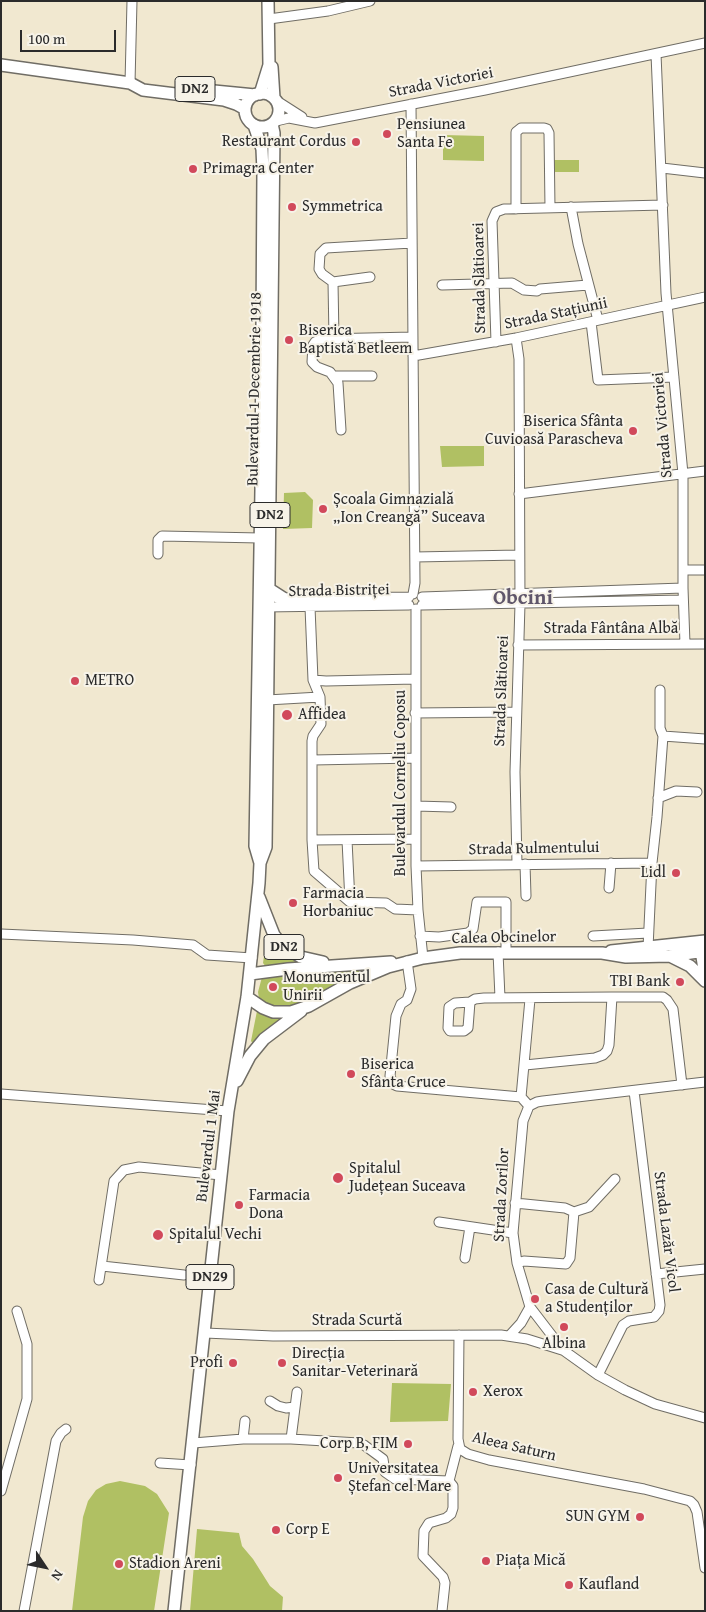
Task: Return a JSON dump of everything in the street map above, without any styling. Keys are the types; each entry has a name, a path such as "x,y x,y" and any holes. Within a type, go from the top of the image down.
{"main road":[{"path":"245,110 247,104 257,94 266,76 269,57 268,1"},
{"path":"269,57 272,65 275,99"},
{"name":"DN2","path":"1,65 132,84 143,83 270,95 275,99 279,111 274,122"},
{"name":"DN2","path":"132,84 143,90 224,100 236,104 245,110 247,118 254,125"},
{"path":"254,125 264,127 274,122"},
{"name":"Bulevardul 1 Decembrie 1918","path":"260,862 255,846 265,600 274,122"},
{"name":"Bulevardul 1 Decembrie 1918","path":"254,125 262,149 263,171 260,538 265,600 267,700 266,847 260,862 258,894"},
{"path":"265,600 284,598"},
{"name":"DN2","path":"258,894 274,935 282,945 301,957 340,964"},
{"name":"Bulevardul 1 Mai","path":"174,1611 228,1111 247,997 258,894"},
{"path":"702,946 705,976"},
{"name":"Calea Obcinelor","path":"602,953 626,949 702,946"},
{"name":"Calea Obcinelor","path":"247,997 267,1010 278,1013 291,1012 309,1006 368,974 408,961 460,953 602,953 626,957 670,956 702,946"},
{"path":"670,956 690,966 705,981"},
{"name":"Calea Obcinelor","path":"250,974 288,968 408,961"},
{"name":"DN29","path":"230,1096 250,1056 264,1039 309,1006"}],"street":[{"path":"132,1 132,84"},
{"path":"269,19 328,11 370,1"},
{"name":"Strada Victoriei","path":"274,122 289,118 312,123 705,43"},
{"name":"Strada Victoriei","path":"656,54 667,305 683,474 685,644"},
{"name":"Strada Victoriei","path":"275,99 298,116 320,121"},
{"name":"Bulevardul Corneliu Coposu","path":"411,104 416,600 416,866 423,958"},
{"path":"550,208 549,133 544,128 521,128 516,132 516,209 663,205"},
{"path":"662,168 705,173"},
{"path":"571,207 595,321 598,380 674,377"},
{"name":"Strada Slătioarei","path":"496,342 492,221 494,214 500,210 516,209"},
{"path":"370,277 333,282 322,274 319,269 319,258 326,248 412,243"},
{"path":"333,282 334,339"},
{"path":"442,285 512,283 524,290 537,291 540,289 588,285"},
{"name":"Strada Stațiunii","path":"414,356 516,338 705,297"},
{"path":"341,430 340,390 334,376 330,372 317,367 312,360 315,342 322,339 413,337"},
{"name":"Strada Slătioarei","path":"516,338 519,359 520,604 515,811 526,896"},
{"path":"334,376 372,376"},
{"path":"519,494 705,470"},
{"path":"158,554 158,540 162,536 260,538"},
{"path":"415,558 519,554"},
{"path":"683,570 705,570"},
{"name":"Strada Bistriței","path":"265,600 310,607 520,594 683,588"},
{"name":"Strada Bistriței","path":"284,598 520,604 683,600"},
{"path":"310,607 314,680 320,697 321,724 313,736 312,840 314,871 350,902 386,903 395,909 418,910"},
{"name":"Strada Fântâna Albă","path":"518,645 705,644"},
{"path":"314,680 415,678"},
{"path":"648,948 652,863 663,736 660,728 660,690"},
{"path":"267,700 320,697"},
{"path":"415,713 516,712"},
{"path":"663,736 705,739"},
{"path":"313,760 415,758"},
{"path":"658,798 676,791 697,792"},
{"path":"416,806 451,807"},
{"path":"312,840 416,839"},
{"path":"347,840 350,902"},
{"path":"609,888 611,863"},
{"name":"Strada Rulmentului","path":"416,866 652,863"},
{"path":"420,936 439,937 468,933 473,929 477,902 506,902 500,998"},
{"path":"592,936 648,933"},
{"path":"1,934 133,940 193,945 207,955 252,958"},
{"path":"408,961 411,989 407,1000 401,1004 396,1016 390,1076 392,1084 521,1097 530,1106 543,1100 704,1083"},
{"path":"525,1065 595,1058 603,1055 609,1045 612,997"},
{"path":"470,1002 468,1028 464,1032 452,1032 448,1028 449,1007 451,1004 470,1002 475,999 663,997 673,1009 682,1085"},
{"path":"521,1097 530,999"},
{"name":"Strada Lazăr Vicol","path":"598,1375 623,1325 629,1321 657,1315 660,1305 634,1091"},
{"path":"1,1094 228,1111"},
{"name":"Strada Zorilor","path":"530,1106 523,1121 513,1233 517,1263 530,1308 563,1350 598,1375 655,1404 705,1418"},
{"path":"99,1280 114,1181 124,1170 139,1166 221,1175"},
{"path":"515,1203 565,1208 574,1212 589,1207 615,1179"},
{"path":"517,1263 524,1261 566,1264 570,1258 574,1212"},
{"path":"439,1222 513,1233"},
{"path":"465,1258 470,1227"},
{"path":"102,1266 184,1275"},
{"path":"656,1274 705,1268"},
{"path":"510,1335 522,1323 530,1308"},
{"path":"1,1491 27,1399 27,1344 18,1311"},
{"name":"Strada Scurtă","path":"205,1333 273,1336 510,1335 563,1350"},
{"name":"Aleea Saturn","path":"459,1335 458,1446 460,1449 489,1460 644,1489 686,1500 692,1503 697,1512 705,1568"},
{"path":"291,1439 297,1392"},
{"path":"270,1401 286,1408 294,1407"},
{"path":"243,1439 245,1421"},
{"path":"24,1611 56,1442 61,1432 66,1429"},
{"path":"193,1443 243,1439 291,1439 359,1443 383,1459 384,1472 395,1480 450,1482"},
{"path":"442,1611 445,1583 443,1577 423,1556 424,1531 429,1523 446,1518 451,1514 453,1508 450,1482 458,1446"},
{"path":"160,1463 191,1465"}],"green space":[{"path":"443,135 484,136 484,161 443,160"},
{"path":"553,160 579,160 579,172 554,172"},
{"path":"440,446 484,446 484,466 442,467"},
{"path":"305,492 313,500 312,528 283,529 284,493"},
{"path":"268,929 317,963 266,967 263,963"},
{"path":"373,965 307,1001 285,1010 274,1010 259,999 258,992 262,977"},
{"path":"257,1011 284,1018 254,1045 251,1041"},
{"path":"392,1383 451,1384 448,1421 390,1422"},
{"name":"Stadion Areni","path":"120,1481 145,1486 157,1494 169,1513 154,1611 72,1611 83,1517 88,1501 96,1490 106,1484"},
{"path":"197,1529 239,1533 242,1546 253,1559 270,1586 283,1597 282,1611 190,1611"}],"place":[{"name":"Pensiunea Santa Fe","path":"387,134"},
{"name":"Restaurant Cordus","path":"356,142"},
{"name":"Primagra Center","path":"193,169"},
{"name":"Symmetrica","path":"292,207"},
{"name":"Biserica Baptistă Betleem","path":"289,340"},
{"name":"Biserica Sfânta Cuvioasă Parascheva","path":"633,431"},
{"name":"Școala Gimnazială „Ion Creangă” Suceava","path":"323,509"},
{"name":"METRO","path":"75,681"},
{"name":"Affidea","path":"287,715"},
{"name":"Lidl","path":"676,873"},
{"name":"Farmacia Horbaniuc","path":"293,903"},
{"name":"TBI Bank","path":"680,982"},
{"name":"Monumentul Unirii","path":"273,987"},
{"name":"Biserica Sfânta Cruce","path":"351,1074"},
{"name":"Spitalul Județean Suceava","path":"338,1178"},
{"name":"Farmacia Dona","path":"239,1205"},
{"name":"Spitalul Vechi","path":"158,1235"},
{"name":"Casa de Cultură a Studenților","path":"535,1299"},
{"name":"Albina","path":"564,1327"},
{"name":"Profi","path":"233,1363"},
{"name":"Direcția Sanitar-Veterinară","path":"282,1363"},
{"name":"Xerox","path":"473,1392"},
{"name":"Corp B, FIM","path":"408,1444"},
{"name":"Universitatea Ștefan cel Mare","path":"338,1478"},
{"name":"SUN GYM","path":"640,1517"},
{"name":"Corp E","path":"276,1530"},
{"name":"Piața Mică","path":"486,1561"},
{"name":"Stadion Areni","path":"119,1564"},
{"name":"Kaufland","path":"569,1585"}],"district":[{"name":"Obcini","path":"523,599"}]}
